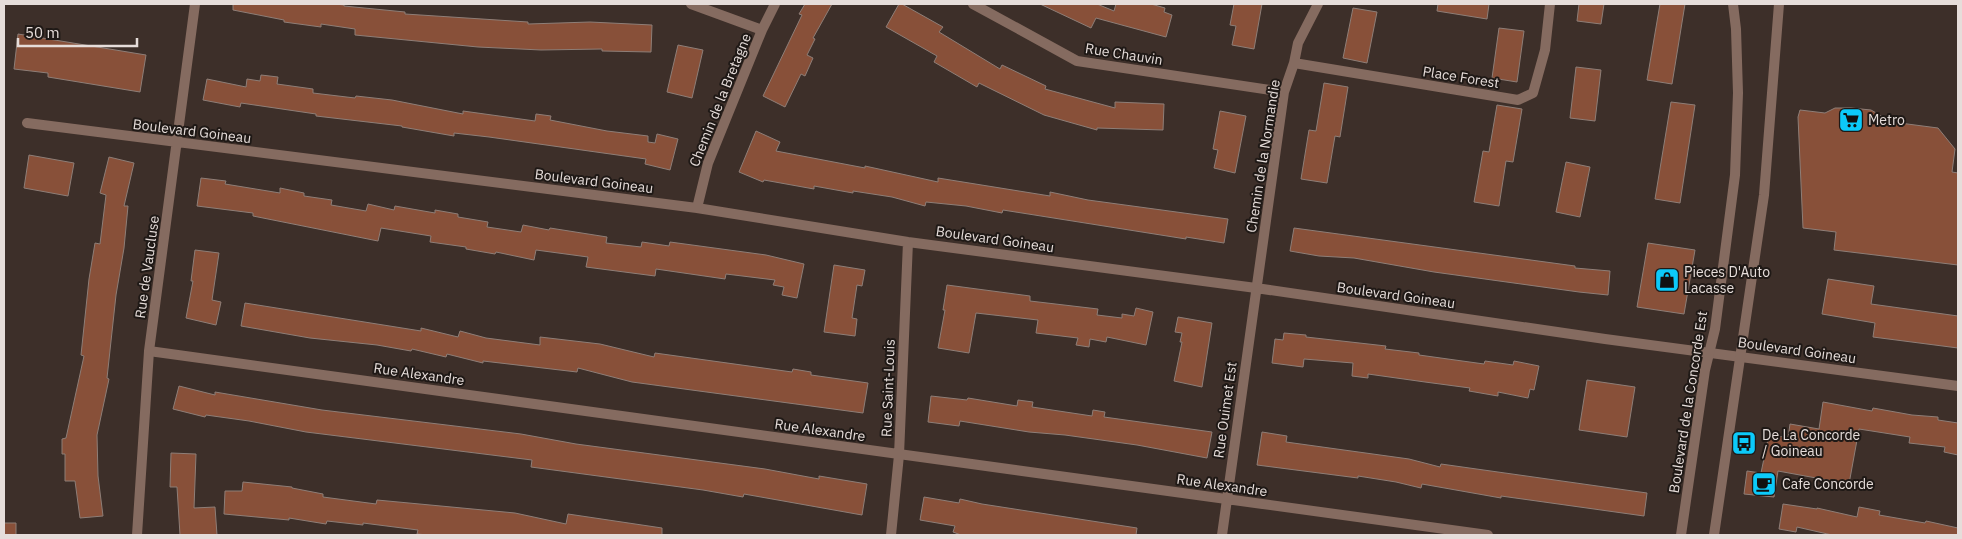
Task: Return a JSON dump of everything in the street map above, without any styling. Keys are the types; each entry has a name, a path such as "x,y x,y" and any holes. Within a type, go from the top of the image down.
{"street":[{"name":"Rue de Vaucluse","path":"138,535 149,351 195,4"},
{"path":"691,4 762,30"},
{"name":"Chemin de la Bretagne","path":"697,208 708,163 762,30 776,4"},
{"name":"Rue Chauvin","path":"973,4 993,8 1077,61 1284,92"},
{"name":"Chemin de la Normandie","path":"1256,288 1284,92 1294,63 1298,43 1318,4"},
{"name":"Place Forest","path":"1294,63 1518,100 1533,93 1545,50 1550,4"},
{"name":"Boulevard de la Concorde Est","path":"1681,535 1709,352 1715,328 1735,175 1738,93 1736,30 1732,4"},
{"path":"1714,535 1767,164 1779,4"},
{"name":"Boulevard Goineau","path":"27,123 697,208 908,242 1256,288 1958,386"},
{"name":"Rue Saint-Louis","path":"891,535 899,455 908,242"},
{"name":"Rue Ouimet Est","path":"1222,535 1256,288"},
{"name":"Rue Alexandre","path":"149,351 1488,535"}],"building":[{"path":"233,4 336,4 405,12 405,14 528,22 528,24 590,22 652,25 651,52 602,51 602,49 541,50 478,47 355,35 355,29 321,24 321,27 284,22 284,20 233,10"},
{"path":"805,4 832,4 813,38 815,39 807,55 813,58 805,76 801,74 785,107 763,96 802,15 799,14"},
{"path":"899,4 943,27 939,32 1000,69 1002,65 1046,86 1045,89 1115,108 1115,102 1164,104 1163,130 1097,128 1097,130 1044,115 979,83 977,87 934,62 937,56 886,27"},
{"path":"1040,4 1097,4 1114,11 1116,4 1151,4 1165,8 1164,12 1172,15 1166,37 1096,18 1091,28"},
{"path":"1234,4 1262,4 1254,49 1232,45 1236,26 1230,25"},
{"path":"1438,4 1489,4 1487,19 1437,11"},
{"path":"1579,4 1604,4 1601,24 1577,21"},
{"path":"1660,4 1685,4 1672,84 1647,80"},
{"path":"1353,8 1377,12 1367,63 1343,58"},
{"path":"1499,28 1524,31 1517,82 1492,78"},
{"path":"18,34 146,55 140,92 48,77 48,73 14,69"},
{"path":"678,45 703,50 692,98 667,92"},
{"path":"1576,67 1601,70 1595,121 1570,118"},
{"path":"261,75 278,77 277,84 313,89 313,93 392,100 463,114 463,111 535,121 536,114 551,116 550,120 607,131 648,136 648,142 655,143 657,134 678,139 670,170 645,164 646,159 489,137 454,133 454,136 402,126 316,116 316,114 241,103 240,107 203,100 207,79 246,87 247,79 260,81"},
{"path":"1324,83 1348,87 1340,137 1335,136 1327,183 1301,179 1309,130 1316,131"},
{"path":"1671,102 1695,105 1680,203 1655,199"},
{"path":"1497,105 1522,109 1513,162 1506,161 1499,206 1474,202 1483,151 1489,152"},
{"path":"1835,108 1871,110 1892,122 1938,128 1955,149 1952,172 1958,173 1958,265 1834,250 1836,232 1803,228 1798,117 1800,110 1825,113"},
{"path":"1220,111 1246,116 1235,173 1214,168 1218,150 1213,149"},
{"path":"756,131 780,142 776,151 865,168 865,166 938,182 938,178 1050,196 1050,192 1088,200 1228,219 1224,243 1186,237 1186,239 1003,210 1002,213 966,206 926,202 925,206 892,197 853,191 853,193 814,186 814,189 764,180 763,182 739,172"},
{"path":"29,155 74,163 68,196 24,188"},
{"path":"109,157 134,163 124,206 128,206 124,248 116,295 107,378 109,379 97,435 98,476 103,516 80,518 75,481 65,481 65,454 62,454 62,439 66,438 84,356 81,355 89,279 95,243 100,244 106,195 100,193"},
{"path":"1566,162 1590,167 1580,217 1556,212"},
{"path":"201,178 226,181 225,184 280,193 280,188 304,193 304,196 332,200 331,205 366,211 368,204 394,210 395,206 435,213 435,210 458,214 458,217 488,222 487,227 521,232 523,225 549,230 550,228 607,237 606,243 641,247 642,242 669,246 670,242 766,255 804,264 797,298 782,295 784,287 773,285 775,280 726,274 725,279 656,269 655,276 586,267 588,257 536,250 534,260 430,242 431,236 381,228 378,241 253,216 253,213 197,206"},
{"path":"1294,228 1575,266 1575,268 1610,271 1608,295 1434,272 1354,258 1319,256 1290,251"},
{"path":"1648,243 1695,250 1684,314 1637,307"},
{"path":"195,250 219,253 212,300 221,302 216,325 186,318 193,281 191,281"},
{"path":"834,265 865,270 862,286 857,285 852,318 857,319 855,336 824,332"},
{"path":"1828,279 1874,286 1871,304 1958,316 1958,348 1873,337 1875,323 1822,314"},
{"path":"947,285 1030,296 1030,301 1098,309 1097,315 1122,318 1122,314 1134,316 1136,308 1153,312 1146,345 1107,337 1106,342 1090,339 1089,347 1076,345 1078,338 1036,333 1038,320 976,313 969,353 938,348 945,310 943,310"},
{"path":"245,303 421,331 421,328 458,337 460,331 486,338 540,345 540,337 600,344 654,357 655,353 792,372 793,369 811,372 811,375 868,383 863,413 632,382 578,368 577,372 483,361 483,363 447,354 446,357 412,349 411,351 377,345 310,338 241,326"},
{"path":"1178,317 1212,323 1202,387 1174,381 1182,342 1180,342 1182,333 1175,332"},
{"path":"1284,333 1386,346 1385,349 1484,364 1485,361 1513,365 1514,361 1539,366 1534,390 1530,389 1528,398 1498,392 1498,396 1469,391 1470,388 1368,374 1368,378 1352,376 1353,363 1304,359 1303,367 1272,363 1275,339 1283,340"},
{"path":"1587,380 1635,387 1627,437 1579,430"},
{"path":"179,386 215,395 215,392 322,410 521,434 576,444 765,469 819,479 819,476 867,484 862,515 744,494 743,497 531,467 532,460 306,432 206,415 205,417 173,409"},
{"path":"931,396 967,400 968,398 1017,406 1018,400 1033,402 1032,407 1092,416 1093,410 1105,412 1104,417 1212,432 1207,458 1137,445 1029,432 960,421 959,426 928,422"},
{"path":"1823,402 1872,411 1873,408 1912,415 1938,417 1938,420 1958,423 1958,455 1944,452 1945,447 1909,443 1910,437 1859,429 1849,484 1778,471 1774,497 1744,494 1747,471 1761,473 1769,434 1788,438 1790,424 1819,429"},
{"path":"1262,432 1287,436 1286,442 1409,459 1440,467 1441,464 1647,493 1644,516 1501,496 1501,498 1422,484 1421,488 1358,476 1358,478 1257,465"},
{"path":"171,453 196,454 194,508 215,507 217,535 180,535 177,487 170,487"},
{"path":"243,482 292,487 323,494 323,497 376,504 377,500 515,513 566,524 568,514 662,528 662,535 428,535 417,534 418,530 363,523 363,525 327,521 326,524 289,518 289,520 224,514 225,491 242,491"},
{"path":"924,497 959,503 960,499 1137,528 1136,535 961,535 953,532 955,526 920,520"},
{"path":"1783,504 1817,508 1857,517 1859,507 1880,511 1879,515 1925,523 1926,521 1958,528 1958,535 1832,535 1797,527 1796,532 1779,529"},
{"path":"4,523 16,523 16,535 4,535"}],"place":[{"name":"Metro","path":"1851,120"},
{"name":"Pieces D'Auto Lacasse","path":"1667,280"},
{"name":"De La Concorde / Goineau","path":"1744,443"},
{"name":"Cafe Concorde","path":"1764,484"}]}
